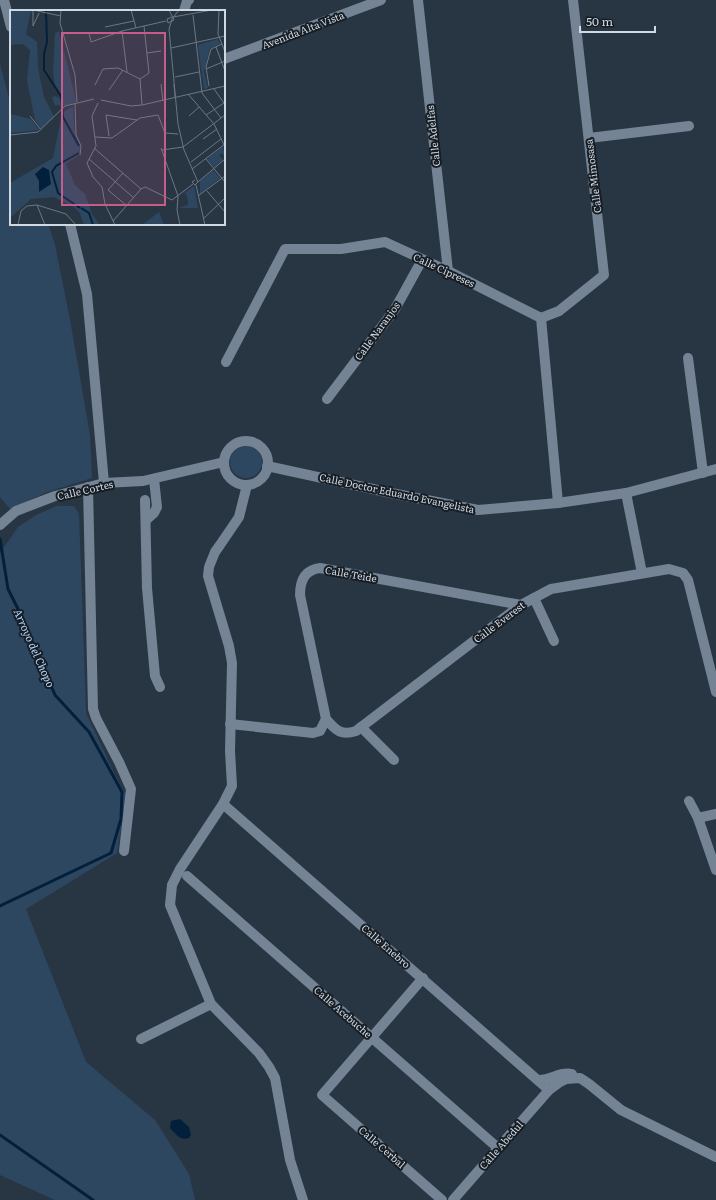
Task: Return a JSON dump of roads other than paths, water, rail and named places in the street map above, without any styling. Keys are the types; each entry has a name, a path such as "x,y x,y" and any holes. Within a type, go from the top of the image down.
{"street":[{"path":"4,0 10,23"},
{"path":"184,10 186,1 189,0"},
{"name":"Avenida Alta Vista","path":"225,59 381,0"},
{"name":"Calle Adelfas","path":"418,0 448,271"},
{"name":"Calle Mimosasa","path":"541,318 559,311 604,275 573,0"},
{"path":"589,138 689,126"},
{"path":"70,225 87,294 104,483"},
{"name":"Calle Cipreses","path":"226,362 285,249 341,250 386,242 448,271 541,318"},
{"name":"Calle Naranjos","path":"327,399 395,309 422,260"},
{"path":"541,318 558,503"},
{"path":"688,358 703,472"},
{"path":"238,442 251,442 262,448 266,454 267,466 266,472 258,481 247,485 233,481 228,476 224,462 228,450 238,442"},
{"name":"Calle Cortes","path":"3,522 16,511 55,496 88,487 104,483 154,479 224,462"},
{"name":"Calle Doctor Eduardo Evangelista","path":"267,466 478,510 558,503 626,493 716,469"},
{"path":"146,520 154,513 157,507 154,479"},
{"path":"247,485 239,516 215,552 209,566 208,576 229,646 232,663 230,724 232,786 223,804 180,869 172,885 170,905 211,1004 259,1053 275,1078 290,1160 303,1200"},
{"path":"88,487 93,709 131,788 124,851"},
{"path":"626,493 642,573"},
{"path":"145,500 146,588 155,676 160,687"},
{"name":"Calle Teide","path":"326,719 300,594 300,586 306,573 320,568 521,605"},
{"name":"Calle Everest","path":"326,719 340,732 349,733 361,727 521,605 551,588 669,569 679,571 685,575 688,580 716,692"},
{"path":"534,598 554,640"},
{"path":"230,724 313,733 320,731 326,719"},
{"path":"361,727 394,760"},
{"path":"689,800 698,818 716,870"},
{"name":"Calle Enebro","path":"223,804 549,1090"},
{"path":"698,818 716,814"},
{"name":"Calle Acebuche","path":"188,876 498,1148"},
{"path":"372,1038 423,978"},
{"path":"141,1038 211,1004"},
{"name":"Calle Cerbal","path":"372,1038 322,1094 442,1200"},
{"path":"538,1080 546,1080 552,1076 564,1073 573,1074 589,1084 621,1110 716,1157"},
{"path":"549,1090 560,1082 580,1078"},
{"name":"Calle Abedul","path":"453,1200 549,1090"}],"waterway":[{"name":"Arroyo del Chopo","path":"0,539 8,589 20,613 55,695 89,732 122,792 121,819 111,853 0,906"},
{"name":"Arroyo del Chopo","path":"0,1135 93,1200"}]}
